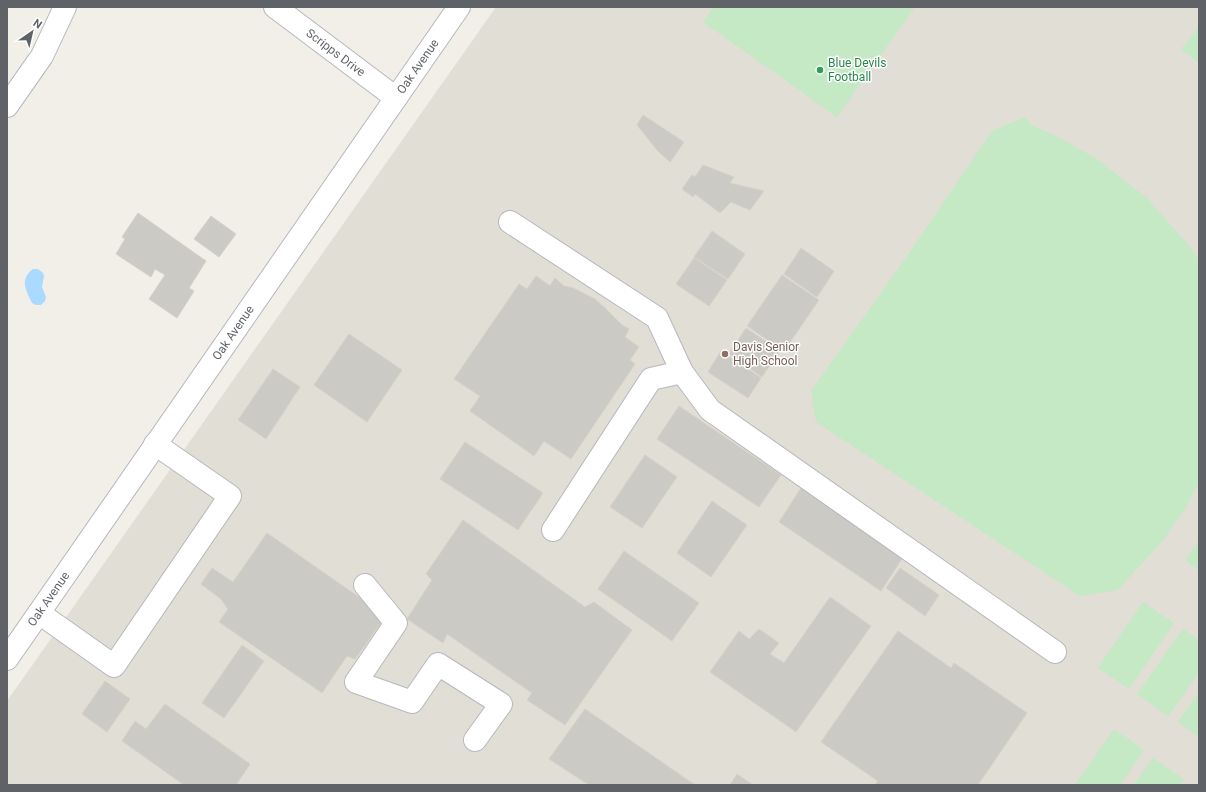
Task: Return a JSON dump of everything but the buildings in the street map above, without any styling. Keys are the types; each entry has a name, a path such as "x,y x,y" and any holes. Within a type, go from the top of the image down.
{"street":[{"path":"7,106 42,56 65,7"},
{"name":"Scripps Drive","path":"275,7 396,98"},
{"name":"Oak Avenue","path":"7,659 459,7"},
{"path":"510,222 658,318 682,372 710,410 1055,652"},
{"path":"554,530 652,379 682,372"},
{"path":"39,613 114,666 119,660 230,496 155,444"},
{"path":"365,585 396,623 356,682 412,702 438,664 502,704 475,740"}],"shaded area":[{"name":"Davis Senior High School","path":"496,7 1199,7 1199,785 7,785 7,701"}],"green space":[{"name":"Blue Devils Football","path":"714,7 915,7 837,117 703,22"},
{"path":"1199,27 1199,63 1181,49"},
{"path":"1025,117 1032,125 1062,139 1097,159 1147,198 1186,242 1199,260 1199,482 1186,507 1164,539 1118,590 1080,596 816,422 811,391 905,259 992,131"},
{"path":"1199,540 1199,570 1185,560"},
{"path":"1143,602 1174,623 1129,689 1098,668"},
{"path":"1183,629 1199,640 1199,673 1168,716 1137,694"},
{"path":"1199,692 1199,737 1178,722"},
{"path":"1114,729 1144,750 1120,785 1075,785"},
{"path":"1153,758 1184,779 1180,785 1134,785"}],"water":[{"path":"33,269 38,269 44,276 42,287 46,297 45,301 41,305 32,303 25,285 26,277"}],"place":[{"name":"Blue Devils Football","path":"820,70"},
{"name":"Davis Senior High School","path":"725,354"}]}
